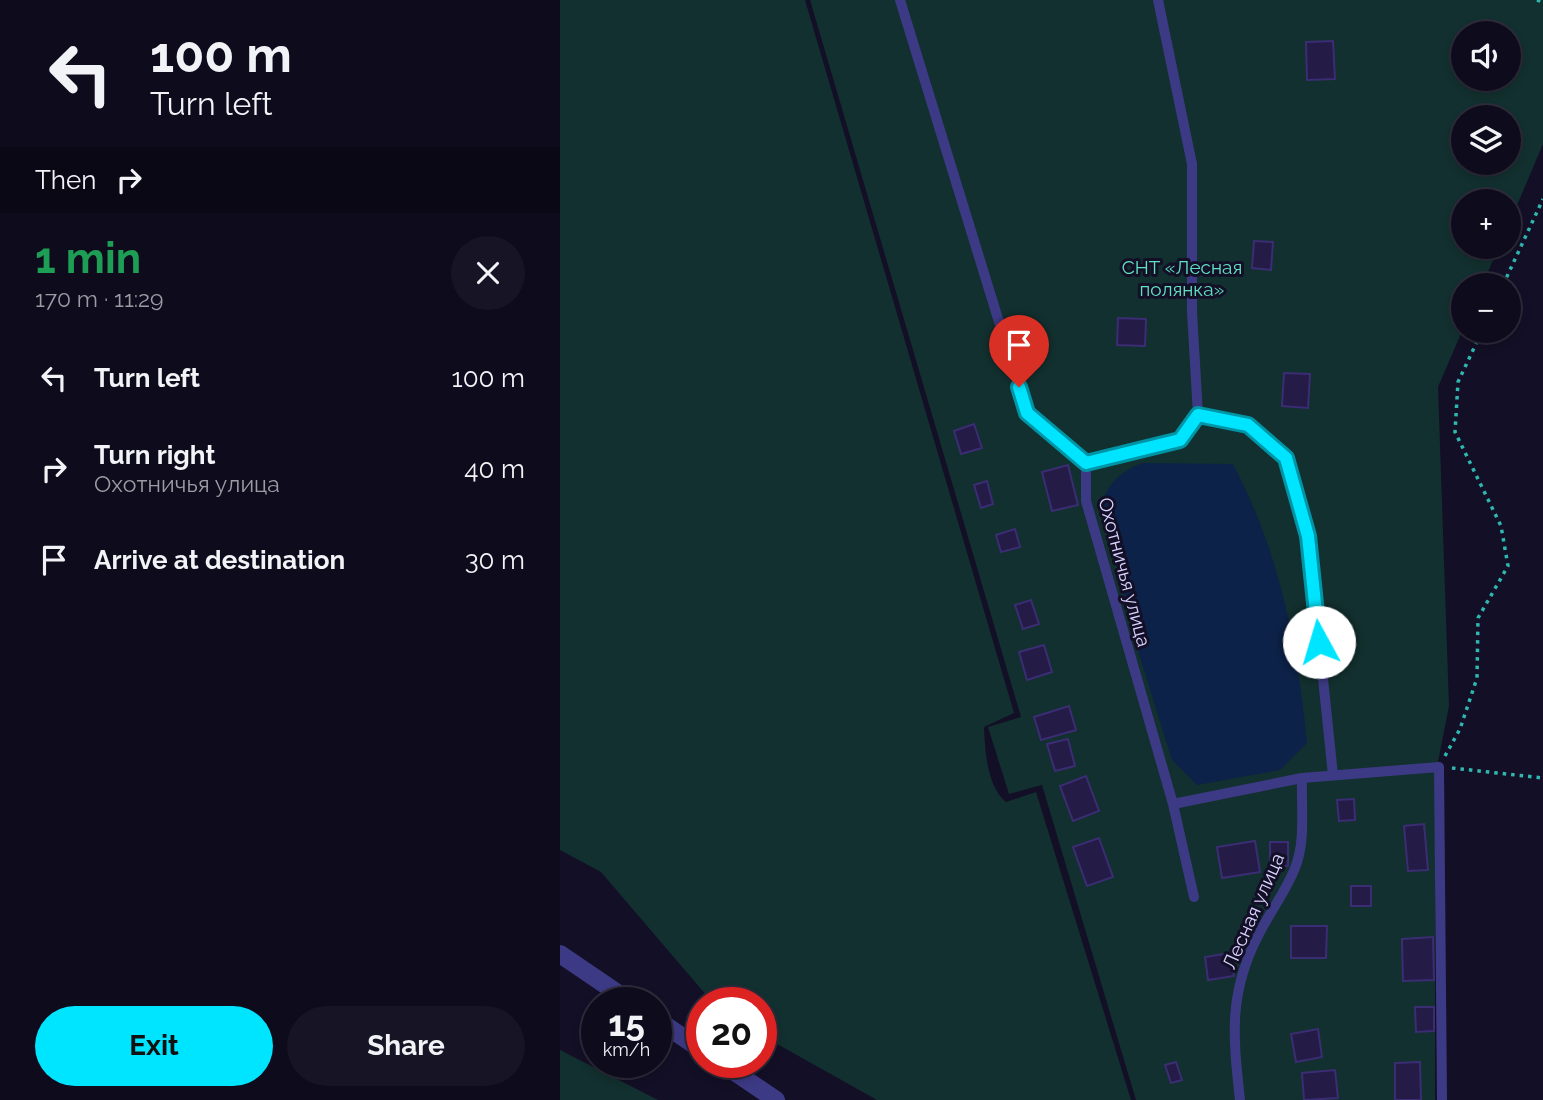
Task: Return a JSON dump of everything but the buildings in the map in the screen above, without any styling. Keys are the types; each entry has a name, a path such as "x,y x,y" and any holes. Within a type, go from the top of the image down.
{"street":[{"path":"560,954 608,987"},
{"path":"744,1078 776,1100"}],"lane":[{"path":"901,0 1027,413 1086,463 1180,440 1198,415 1192,312 1192,164 1158,0"},
{"path":"1198,415 1248,425 1286,458 1308,536 1333,775"},
{"name":"Охотничья улица","path":"1086,463 1086,501 1173,804 1194,898"},
{"path":"1173,804 1303,778 1439,767 1442,1100"},
{"name":"Лесная улица","path":"1240,1100 1233,1018 1240,983 1258,936 1296,867 1302,836 1303,778"}],"path":[{"path":"1537,0 1543,2"},
{"path":"1509,273 1543,199"},
{"path":"1476,343 1458,382 1455,432 1501,526 1508,566 1478,618 1477,678 1460,729 1439,767 1543,778"}],"green space":[{"path":"560,0 805,0 1014,713 984,727 991,778 1006,802 1036,792 1131,1100 877,1100 777,1044 777,987 699,987 601,872 560,850"},
{"name":"СНТ «Лесная полянка»","path":"810,0 1543,0 1543,144 1521,196 1521,189 1451,189 1451,259 1494,259 1487,273 1451,273 1451,343 1457,343 1438,387 1449,706 1435,777 1435,1100 1136,1100 1042,785 1009,794 988,727 1021,717"},
{"path":"560,1050 581,1061 581,1078 615,1078 658,1100 560,1100"}],"water":[{"path":"1142,463 1233,464 1249,498 1263,531 1284,599 1303,706 1307,743 1280,770 1197,785 1172,760 1133,635 1102,501 1118,477"}],"route":[{"path":"1019,387 1027,413 1086,463 1180,440 1198,415 1248,425 1286,458 1308,536 1319,642"}]}
